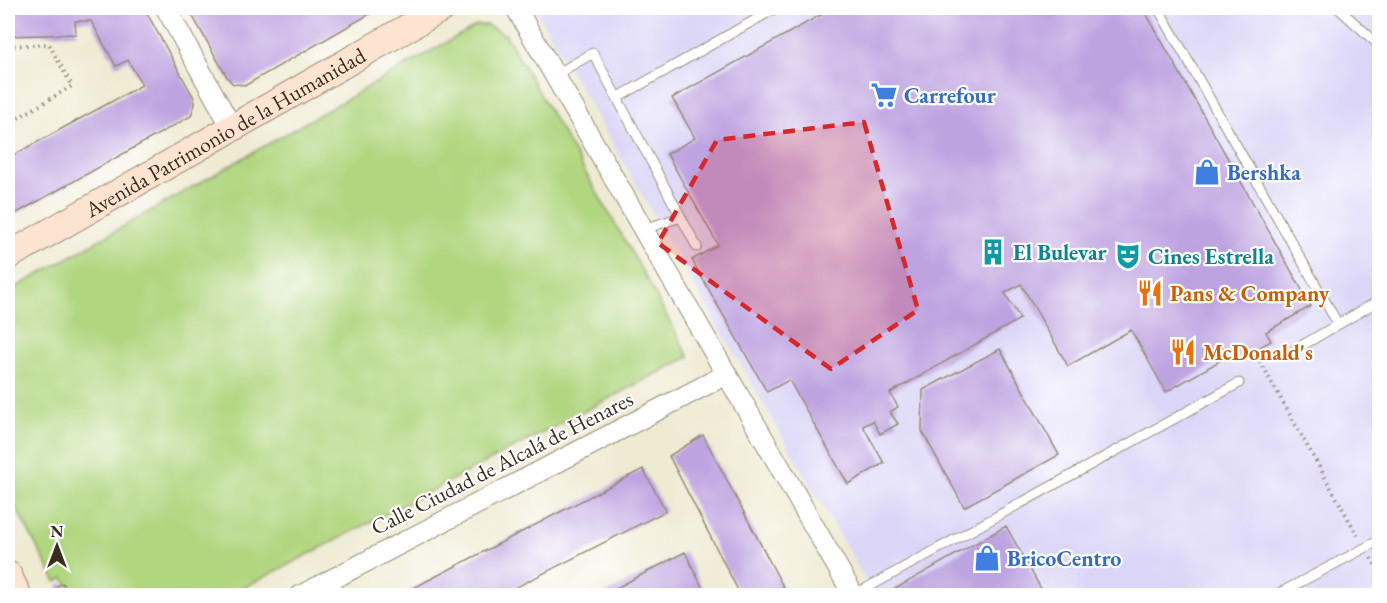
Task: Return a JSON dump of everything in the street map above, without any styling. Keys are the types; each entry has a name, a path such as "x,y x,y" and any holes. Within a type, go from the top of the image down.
{"street":[{"path":"166,8 232,128"},
{"name":"Avenida Patrimonio de la Humanidad","path":"8,256 442,8"},
{"path":"516,8 854,595"},
{"name":"Calle Ciudad de Alcalá de Henares","path":"300,596 727,374"},
{"path":"8,575 18,596"}],"lane":[{"path":"617,98 776,8"},
{"path":"1158,8 1338,324"},
{"path":"1338,8 1380,46"},
{"path":"555,75 593,53 697,247"},
{"path":"644,229 681,217"},
{"path":"1296,349 1380,300"},
{"path":"854,595 1239,383"},
{"path":"1274,596 1380,540"}],"path":[{"path":"8,46 50,44 72,86 8,124"},
{"path":"1254,351 1380,573"}],"highlighted area":[{"path":"864,122 918,310 831,369 658,243 717,140"}],"shaded area":[{"path":"534,8 1371,8 1380,15 1379,595 874,595"}],"green space":[{"path":"477,25 487,25 506,35 644,274 689,357 230,595 74,595 64,578 56,582 8,493 8,292"}],"building":[{"path":"8,8 144,8 194,98 195,104 191,116 8,218 8,158 142,85 128,60 116,66 91,21 75,21 76,34 8,36"},
{"path":"198,8 380,8 246,85 233,84 227,77 192,15 200,10"},
{"name":"El Bulevar","path":"833,8 864,8 866,11 871,8 1143,8 1311,306 1266,332 1271,341 1239,359 1235,352 1166,392 1131,330 1068,366 1021,284 1005,293 1020,319 890,393 898,407 890,412 898,424 880,434 873,421 863,426 884,463 848,484 789,380 767,392 692,260 718,245 667,154 695,138 672,98"},
{"path":"1000,349 1059,455 964,507 922,431 923,390"},
{"path":"703,435 788,596 741,596 669,456"},
{"path":"643,469 666,511 499,596 398,596"},
{"name":"BricoCentro","path":"1006,526 1045,596 896,596 893,590"},
{"path":"685,552 705,593 700,596 601,596"},
{"path":"63,583 68,592 62,595 57,586"}],"place":[{"name":"Carrefour","path":"884,95"},
{"name":"Bershka","path":"1207,172"},
{"name":"El Bulevar","path":"993,252"},
{"name":"Cines Estrella","path":"1128,256"},
{"name":"Pans & Company","path":"1150,293"},
{"name":"McDonald's","path":"1183,352"},
{"name":"BricoCentro","path":"987,558"}]}
